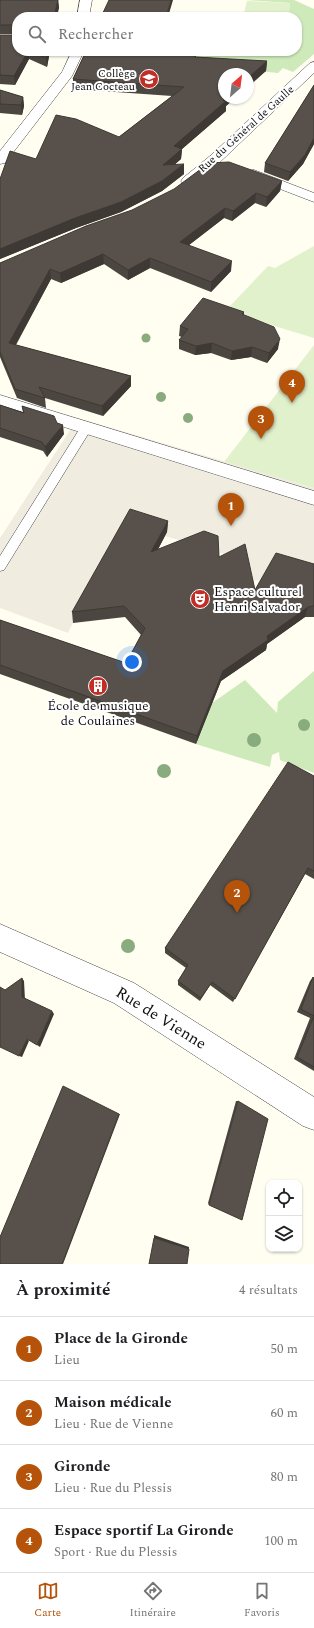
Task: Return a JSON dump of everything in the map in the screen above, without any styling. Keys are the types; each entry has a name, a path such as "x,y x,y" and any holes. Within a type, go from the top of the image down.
{"street":[{"path":"84,12 86,0"},
{"path":"0,160 68,73 76,56"},
{"name":"Rue du Général de Gaulle","path":"174,191 216,159 314,66"},
{"path":"216,159 314,198"},
{"path":"0,401 314,498"},
{"name":"Rue de Vienne","path":"0,938 124,993 314,1115"}],"lane":[{"path":"0,566 86,428"}],"green space":[{"path":"247,0 294,0 314,9 314,54 293,72 283,68 278,73 254,71 254,68 229,68 180,63 182,56 302,56 302,12 289,12 290,3"},
{"path":"247,1 290,3 289,12 244,12"},
{"path":"314,246 314,338 258,321 230,306 268,266 275,268"},
{"path":"314,345 314,488 224,462"},
{"path":"314,671 314,773 280,760 279,752 272,755 270,767 196,744 212,703 245,680 277,713 278,702"}],"shaded area":[{"path":"78,418 314,488 314,576 249,581 237,558 165,536 167,532 73,623 68,633 0,608 0,538"}],"building":[{"path":"0,0 58,0 55,12 12,12 12,25 0,25"},
{"path":"109,0 171,0 167,12 103,12"},
{"path":"0,35 12,35 12,56 25,56 14,76 0,75"},
{"path":"84,56 195,56 267,61 254,73 254,68 218,68 218,104 223,104 174,146 182,149 163,165 184,164 162,181 121,202 75,218 0,249 0,179 10,151 36,159 56,115 76,119 119,137 184,87 73,79"},
{"path":"314,85 314,138 305,155 290,172 265,163"},
{"path":"0,90 23,97 21,105 0,104"},
{"path":"229,162 282,181 267,197 256,193 233,211 225,208 180,242 232,261 211,282 150,258 128,270 103,254 60,273 50,269 9,343 131,376 102,406 39,387 45,398 15,389 0,352 0,263 86,226 132,210 174,189 209,163"},
{"path":"203,298 244,312 242,314 274,327 280,339 269,353 252,347 232,351 212,343 196,346 179,340 188,329 180,326"},
{"path":"0,405 24,413 22,406 54,416 57,423 63,425 45,447 42,442 0,428"},
{"name":"Espace culturel Henri Salvador","path":"130,509 168,521 151,552 204,531 218,536 219,557 245,544 255,590 276,553 314,564 314,606 308,607 267,636 268,640 223,671 197,736 0,665 0,620 126,663 145,628 124,606 72,612"},
{"path":"288,762 314,776 314,871 308,868 235,999 212,982 201,998 178,981 188,965 165,948"},
{"path":"313,977 314,978 314,1016 301,1009"},
{"path":"22,978 22,997 52,1011 37,1045 27,1039 19,1056 0,1047 0,987 5,990"},
{"path":"314,1016 314,1067 297,1057"},
{"path":"63,1086 119,1114 62,1264 0,1264 0,1237"},
{"path":"238,1101 268,1119 242,1220 209,1205"},
{"path":"154,1238 189,1249 187,1264 149,1264"}],"place":[{"name":"Collège Jean Cocteau","path":"149,79"},
{"name":"Espace sportif La Gironde","path":"292,403"},
{"name":"Gironde","path":"261,439"},
{"name":"Place de la Gironde","path":"231,526"},
{"name":"Espace culturel Henri Salvador","path":"200,599"},
{"name":"École de musique de Coulaines","path":"98,686"},
{"name":"Maison médicale","path":"237,913"}]}
